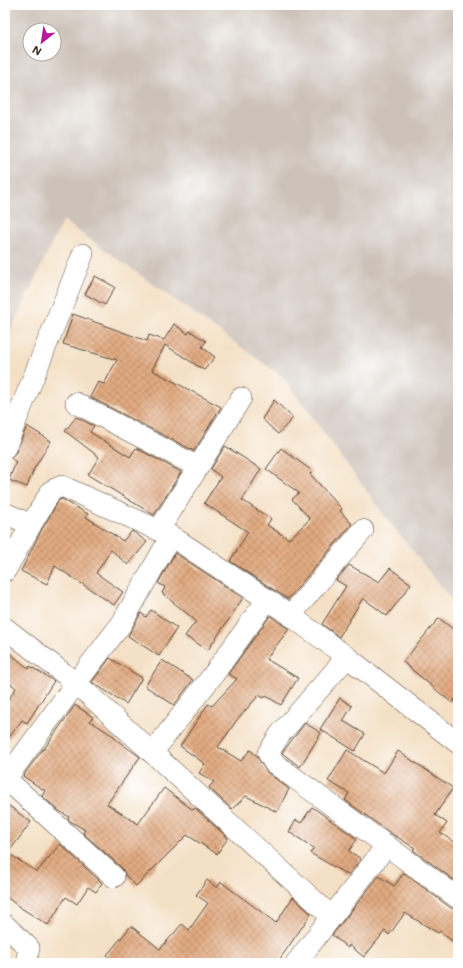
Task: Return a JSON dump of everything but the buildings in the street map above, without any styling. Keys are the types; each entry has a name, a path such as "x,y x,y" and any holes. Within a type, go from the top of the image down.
{"street":[{"path":"5,448 83,254"},
{"path":"114,877 5,779 122,623 198,467 241,398"},
{"path":"76,403 198,467"},
{"path":"5,571 51,491 62,486 165,533 290,616 347,657 458,743"},
{"path":"5,513 31,525"},
{"path":"290,616 363,530"},
{"path":"152,753 267,600"},
{"path":"5,628 76,683 331,916"},
{"path":"347,657 281,734 268,753 274,763 458,898"},
{"path":"296,963 387,845"},
{"path":"5,925 29,948 26,963"}],"shaded area":[{"path":"5,5 458,5 458,608 388,520 283,377 63,220 5,342"}]}
